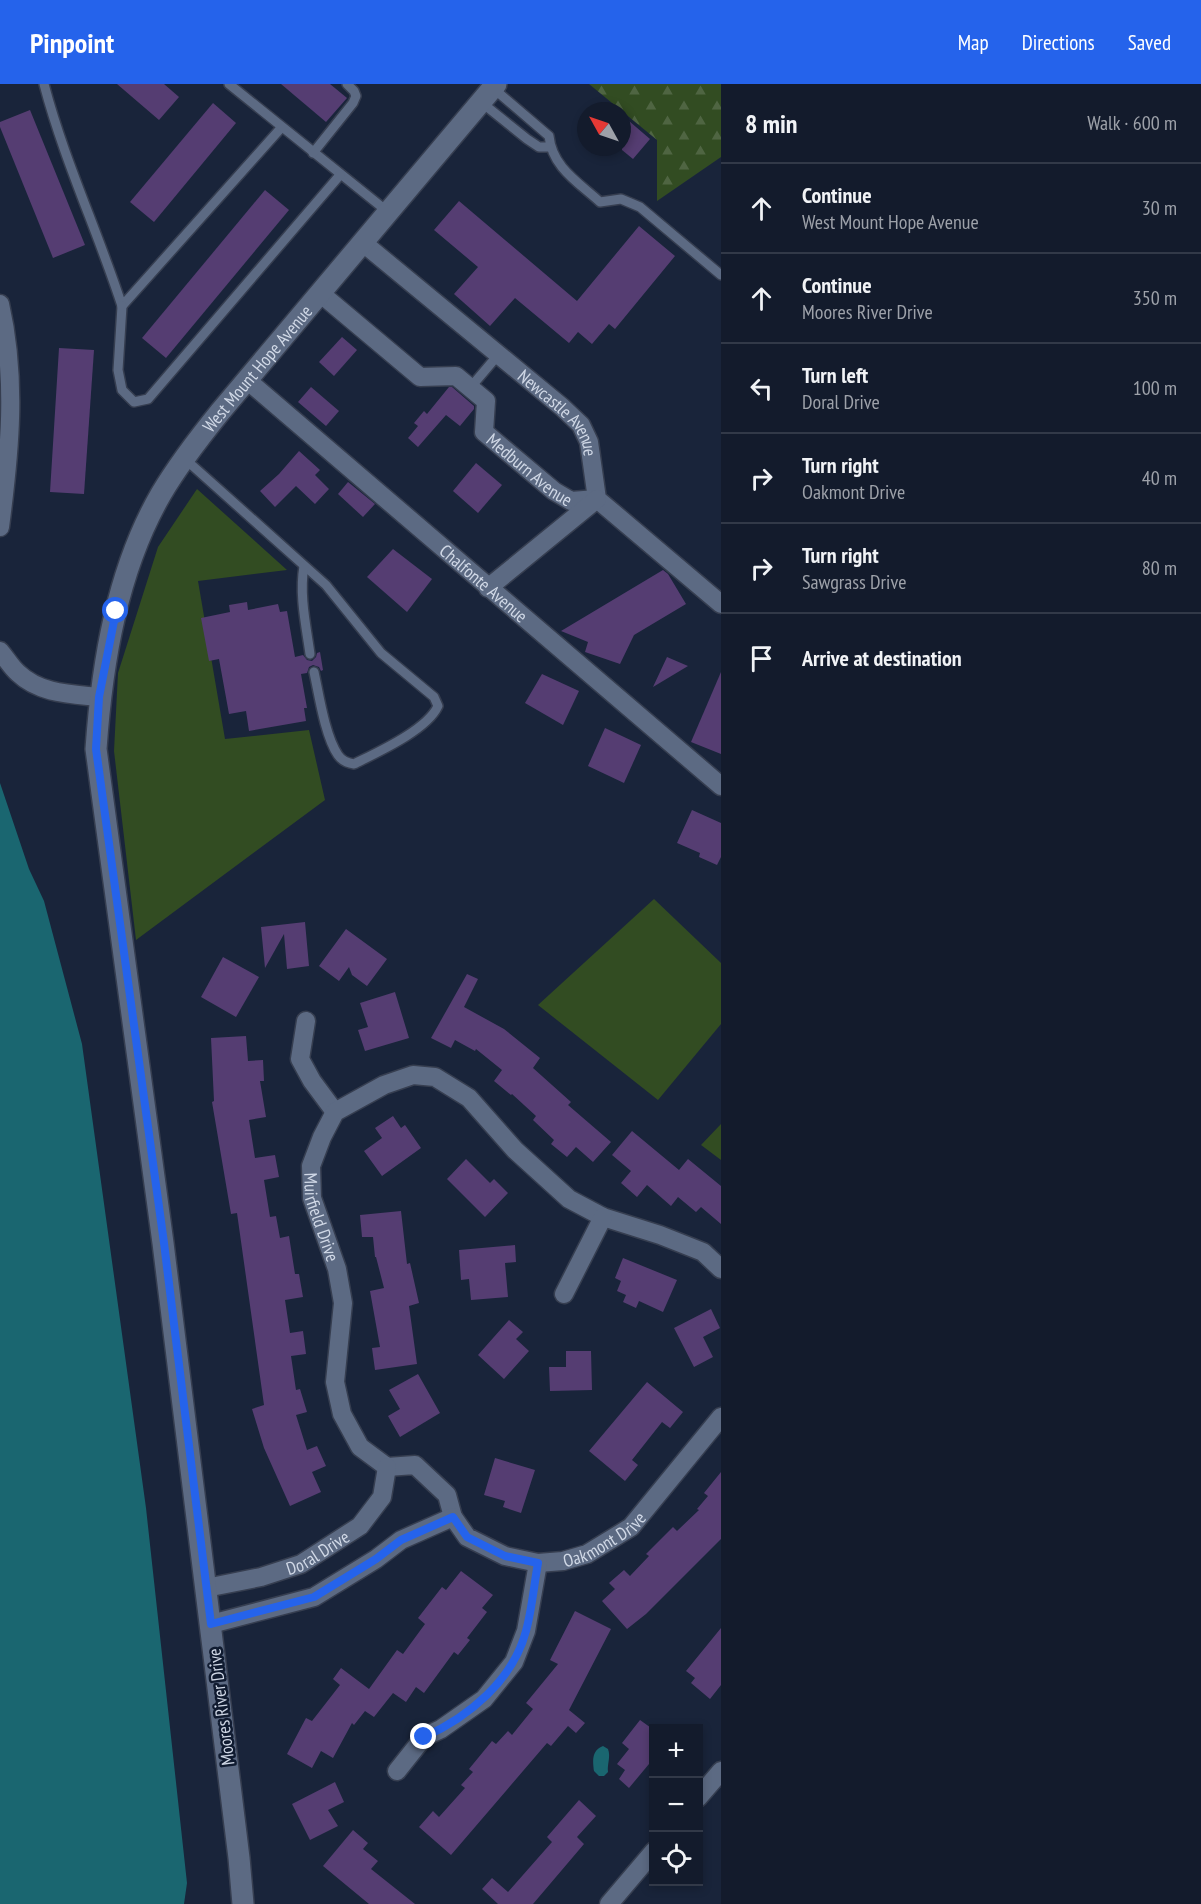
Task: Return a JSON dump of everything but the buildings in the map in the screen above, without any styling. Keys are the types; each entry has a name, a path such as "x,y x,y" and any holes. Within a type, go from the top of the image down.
{"street":[{"name":"West Mount Hope Avenue","path":"99,697 116,611 136,548 161,495 220,412 490,91"},
{"name":"Newcastle Avenue","path":"362,242 581,425 589,442 597,499"},
{"path":"320,293 420,377 456,376 470,388"},
{"path":"0,304 9,374 11,418 0,527"},
{"name":"Chalfonte Avenue","path":"247,380 721,786"},
{"name":"Medburn Avenue","path":"470,388 486,401 484,432 562,496 571,501 597,499"},
{"path":"488,588 597,499 721,604"},
{"path":"0,651 16,672 32,685 57,692 99,697"},
{"name":"Moores River Drive","path":"99,697 96,749 164,1243 243,1904"},
{"path":"306,1021 300,1059 312,1081 335,1112 384,1085 413,1075 435,1077 469,1098 515,1150 569,1200 603,1217 660,1235 703,1252 721,1269"},
{"name":"Muirfield Drive","path":"335,1112 311,1166 312,1198 337,1269 343,1303 335,1382 342,1414 360,1447 387,1467"},
{"path":"564,1294 603,1217"},
{"name":"Oakmont Drive","path":"453,1517 467,1537 505,1556 538,1563 563,1562 587,1554 631,1527 721,1417"},
{"path":"387,1467 415,1465 447,1495 453,1517"},
{"name":"Doral Drive","path":"206,1588 261,1577 301,1564 360,1526 382,1497 387,1467"},
{"name":"Doral Drive","path":"211,1624 314,1597 376,1559 401,1540 453,1517"},
{"path":"397,1771 424,1737 441,1729 484,1699 514,1662 526,1631 538,1563"},
{"path":"703,1793 721,1771"},
{"path":"609,1904 649,1857"}],"lane":[{"path":"44,84 73,172 122,306 118,370 122,390 134,402 148,399 340,175"},
{"path":"229,84 388,212"},
{"path":"313,153 353,103 356,96 354,90 347,84"},
{"path":"490,91 527,139 539,147 550,147"},
{"path":"490,91 549,136 550,147 560,166 600,201 621,199 640,207 721,275"},
{"path":"122,306 281,128"},
{"path":"470,388 498,355"},
{"path":"185,459 326,585 381,653 434,697 438,705 435,713 421,727 354,764 346,763 339,756 332,742 314,672"},
{"path":"304,566 302,591 310,654"}],"green space":[{"path":"589,84 721,84 721,157 657,201 657,140 631,119 631,102 611,102"},
{"path":"197,489 287,570 198,581 225,739 309,730 325,800 136,940 114,751 118,673 158,547"},
{"path":"654,899 721,963 721,1024 658,1100 538,1005"},
{"path":"721,1124 721,1160 701,1145"}],"shaded area":[{"path":"0,783 29,869 44,901 82,1044 146,1508 187,1883 184,1904 0,1904"},
{"path":"603,1746 609,1752 608,1772 604,1776 599,1776 594,1771 593,1764 596,1751"}],"route":[{"path":"116,611 99,697 96,749 164,1243 211,1624 314,1597 376,1559 401,1540 453,1517 467,1537 505,1556 538,1563 526,1631 514,1662 484,1699 441,1729 424,1737"}]}
